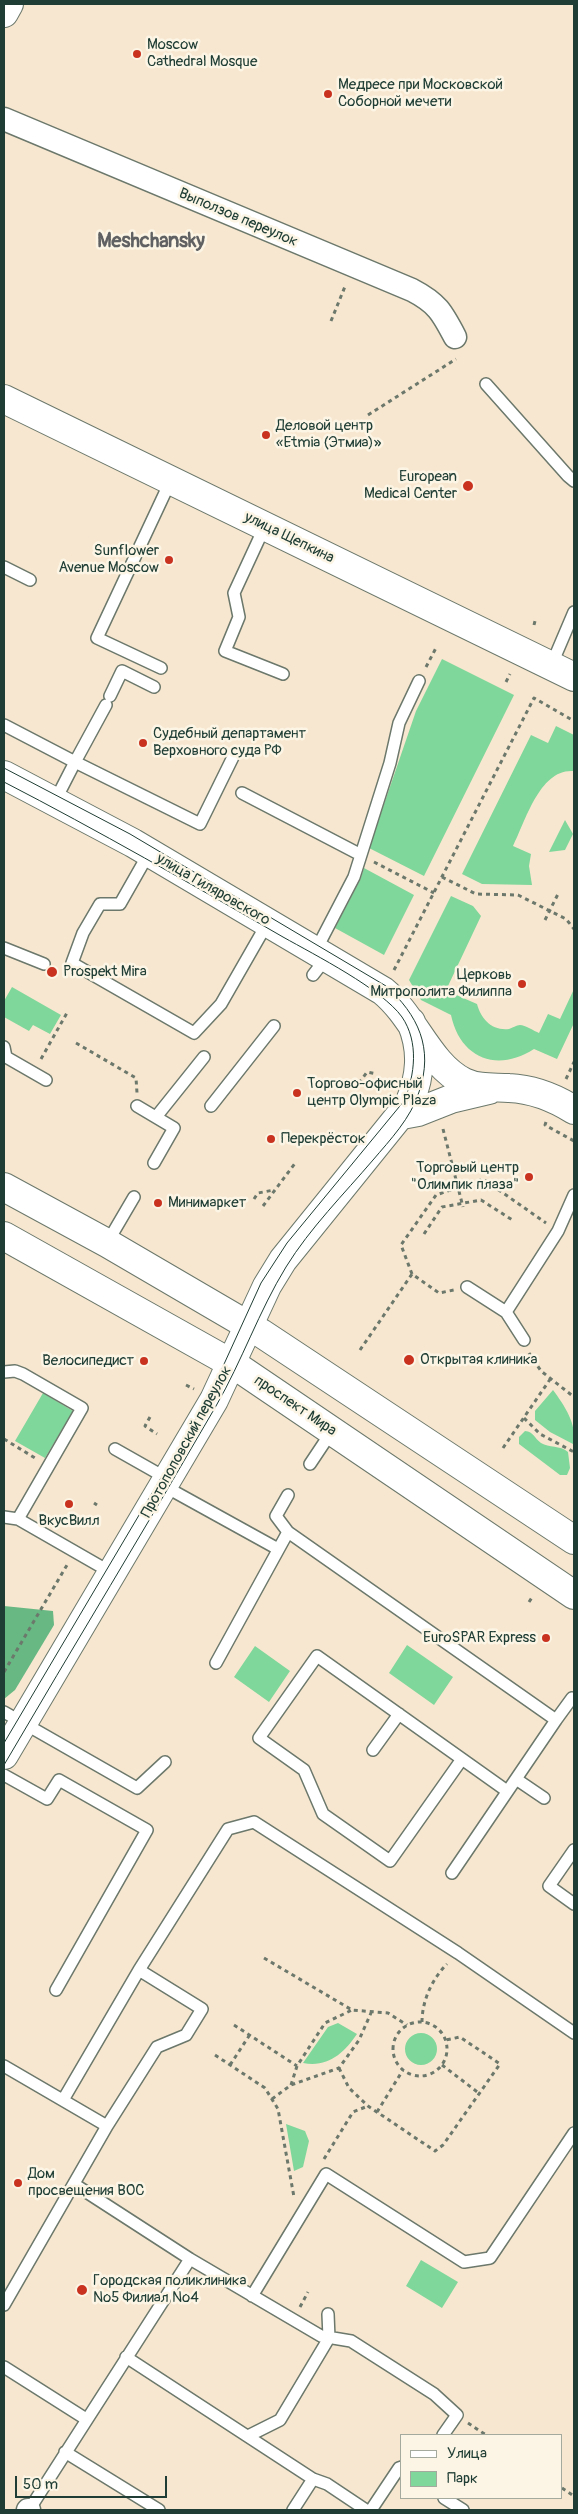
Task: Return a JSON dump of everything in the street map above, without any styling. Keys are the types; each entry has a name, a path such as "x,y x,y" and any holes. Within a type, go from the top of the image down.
{"street":[{"path":"4,13 9,4"},
{"name":"Выползов переулок","path":"4,119 412,290 427,298 441,309 456,347"},
{"name":"улица Щепкина","path":"4,399 563,671"},
{"name":"улица Гиляровского","path":"4,775 149,853 268,922 319,960 384,991 399,1005 440,1063 453,1075 477,1086 509,1088 539,1093 574,1110"},
{"name":"улица Гиляровского","path":"402,1115 415,1089 420,1066 420,1054 410,1022"},
{"name":"улица Гиляровского","path":"402,1115 418,1112 451,1099 496,1088"},
{"name":"Протопоповский переулок","path":"4,1755 13,1718 112,1573 166,1482 214,1400 267,1286 283,1260 402,1115"},
{"path":"4,1187 107,1243 249,1326 574,1540"},
{"name":"проспект Мира","path":"4,1236 231,1363 574,1595"}],"lane":[{"path":"486,384 574,481"},
{"path":"161,668 97,638 171,480"},
{"path":"265,526 234,592 238,617 225,651 283,674"},
{"path":"4,567 30,580"},
{"path":"563,671 574,612"},
{"path":"55,801 122,671 154,687"},
{"path":"319,960 354,877 390,763 399,723 419,681"},
{"path":"4,725 200,824 234,757"},
{"path":"242,793 361,855"},
{"path":"149,853 120,904 100,904 83,933 72,964 194,1033 221,1004 268,922"},
{"path":"4,948 44,964"},
{"path":"211,1106 274,1026"},
{"path":"4,1048 6,1057 46,1080"},
{"path":"156,1117 204,1057"},
{"path":"137,1106 174,1128 154,1163"},
{"path":"506,1312 558,1231 574,1195"},
{"path":"107,1243 134,1197"},
{"path":"467,1287 506,1312 524,1340"},
{"path":"4,1372 15,1371 23,1374 82,1408 76,1427 49,1466 18,1519"},
{"path":"310,1464 332,1431"},
{"path":"115,1449 166,1482 278,1548"},
{"path":"288,1495 276,1516 288,1532 556,1720"},
{"path":"4,1517 18,1519 112,1573"},
{"path":"216,1663 288,1532"},
{"path":"462,1759 390,1861 323,1814 304,1770 258,1738 317,1656 398,1714 462,1759 507,1791"},
{"path":"452,1873 572,1698"},
{"path":"373,1750 398,1714"},
{"path":"13,1718 136,1788 165,1762"},
{"path":"4,1775 47,1800 59,1780 147,1830 56,1990"},
{"path":"516,1779 544,1798"},
{"path":"63,2100 140,1970 228,1830 254,1822 458,1953 574,2033"},
{"path":"574,1850 549,1886 574,1904"},
{"path":"4,2305 107,2126 157,2047 186,2035 202,2009 140,1970"},
{"path":"4,2066 107,2126"},
{"path":"252,2296 326,2174 464,2262 490,2258 574,2133"},
{"path":"74,2184 252,2296 321,2336 351,2341 434,2394 457,2415 444,2434"},
{"path":"29,2510 64,2452 190,2258"},
{"path":"248,2436 280,2420 329,2338 328,2314"},
{"path":"126,2357 314,2479 327,2484 366,2510"},
{"path":"4,2367 86,2419"},
{"path":"64,2452 159,2510"},
{"path":"371,2510 400,2468"},
{"path":"293,2510 314,2479"},
{"path":"440,2510 446,2499 463,2510"}],"path":[{"path":"331,321 344,290"},
{"path":"368,414 456,347"},
{"path":"419,681 437,646"},
{"path":"506,682 510,674"},
{"path":"393,973 534,698 574,721"},
{"path":"361,855 434,893"},
{"path":"442,878 476,894 518,895 566,919 574,930"},
{"path":"545,920 558,894"},
{"path":"33,1072 68,1011"},
{"path":"76,1043 136,1078 137,1106"},
{"path":"566,1080 574,1062"},
{"path":"358,1083 367,1072 377,1074"},
{"path":"545,1125 574,1141"},
{"path":"443,1129 463,1205"},
{"path":"263,1206 296,1162"},
{"path":"467,1287 439,1293 412,1274 401,1245 436,1195 483,1179 558,1231"},
{"path":"254,1199 258,1193 275,1190"},
{"path":"424,1234 442,1207 463,1205 481,1200 514,1221"},
{"path":"360,1350 412,1274"},
{"path":"524,1340 531,1358 541,1371 574,1397"},
{"path":"503,1448 551,1378"},
{"path":"150,1417 145,1426 157,1434"},
{"path":"524,1418 540,1434 574,1452"},
{"path":"4,1439 49,1466"},
{"path":"4,1672 71,1558"},
{"path":"528,1602 533,1596"},
{"path":"422,2022 426,1998 433,1982 458,1953"},
{"path":"264,1958 352,2010 388,2013 407,2025"},
{"path":"291,2084 297,2066 325,2023 352,2010"},
{"path":"272,2099 291,2084 339,2068 359,2040 371,2013"},
{"path":"422,2022 437,2027 446,2040 446,2058 442,2065 428,2075 419,2076 403,2070 394,2056 393,2049 396,2037 407,2025 422,2022"},
{"path":"234,2025 297,2066"},
{"path":"230,2065 249,2036"},
{"path":"339,2068 350,2088 368,2106 435,2151 443,2145 500,2064 460,2037 446,2040"},
{"path":"215,2055 265,2088 278,2108 298,2220"},
{"path":"442,2065 480,2094"},
{"path":"377,2112 403,2070"},
{"path":"326,2174 323,2156 353,2112 368,2106"},
{"path":"298,2310 308,2292"},
{"path":"563,2489 574,2496"}],"green space":[{"path":"442,659 514,695 424,876 369,848 416,711"},
{"path":"556,726 574,735 574,771 562,772 543,787 529,810 513,846 531,854 529,866 532,885 482,884 462,874 531,735 548,743"},
{"path":"565,820 573,834 565,850 549,852"},
{"path":"364,868 414,895 384,955 335,928 360,880"},
{"path":"451,896 473,906 481,916 448,986 456,989 454,994 477,1004 481,1015 488,1023 503,1029 522,1025 539,1033 548,1014 560,1019 574,989 574,1023 557,1059 534,1049 507,1060 494,1060 482,1057 471,1051 463,1042 456,1030 451,1015 421,1000 409,980"},
{"path":"12,987 61,1015 50,1034 33,1025 29,1031 4,1017 4,1001"},
{"path":"553,1390 572,1423 574,1430 573,1444 550,1432 535,1420 535,1411"},
{"path":"43,1393 73,1411 45,1458 15,1441"},
{"path":"525,1431 534,1435 544,1445 562,1448 568,1452 570,1468 567,1475 560,1475 519,1444 519,1437"},
{"path":"4,1606 53,1611 54,1625 15,1690 4,1699"},
{"path":"407,1645 453,1677 434,1705 389,1673"},
{"path":"255,1646 290,1671 269,1702 234,1677"},
{"path":"338,2023 357,2034 347,2047 328,2061 312,2064 303,2063 328,2027"},
{"path":"421,2033 432,2038 437,2049 432,2060 421,2065 410,2060 405,2049 410,2038"},
{"path":"286,2124 305,2131 309,2141 303,2167 294,2171"},
{"path":"421,2260 458,2282 442,2308 406,2286"}],"tram line":[{"path":"4,768 130,834 386,986 407,1009 414,1021 424,1047 425,1061 419,1092 411,1111 393,1137 316,1225 286,1267 267,1301 216,1406 4,1765"},
{"path":"4,782 145,858 364,984 392,1006 402,1017 411,1037 413,1048 413,1070 404,1101 287,1243 261,1283 209,1397 4,1743"}],"place":[{"name":"Moscow Cathedral Mosque","path":"137,54"},
{"name":"Медресе при Московской Соборной мечети","path":"328,94"},
{"name":"Деловой центр «Etmia (Этмиа)»","path":"266,435"},
{"name":"European Medical Center","path":"468,486"},
{"name":"Sunflower Avenue Moscow","path":"169,560"},
{"name":"Судебный департамент Верховного суда РФ","path":"143,743"},
{"name":"Prospekt Mira","path":"52,972"},
{"name":"Церковь Митрополита Филиппа","path":"522,984"},
{"name":"Торгово-офисный центр Olympic Plaza","path":"297,1093"},
{"name":"Перекрёсток","path":"271,1139"},
{"name":"Торговый центр \"Олимпик плаза\"","path":"529,1177"},
{"name":"Минимаркет","path":"158,1203"},
{"name":"Открытая клиника","path":"409,1360"},
{"name":"Велосипедист","path":"144,1361"},
{"name":"ВкусВилл","path":"69,1504"},
{"name":"EuroSPAR Express","path":"546,1638"},
{"name":"Дом просвещения ВОС","path":"18,2183"},
{"name":"Городская поликлиника №5 Филиал №4","path":"82,2290"}],"district":[{"name":"Meshchansky","path":"151,242"}]}
